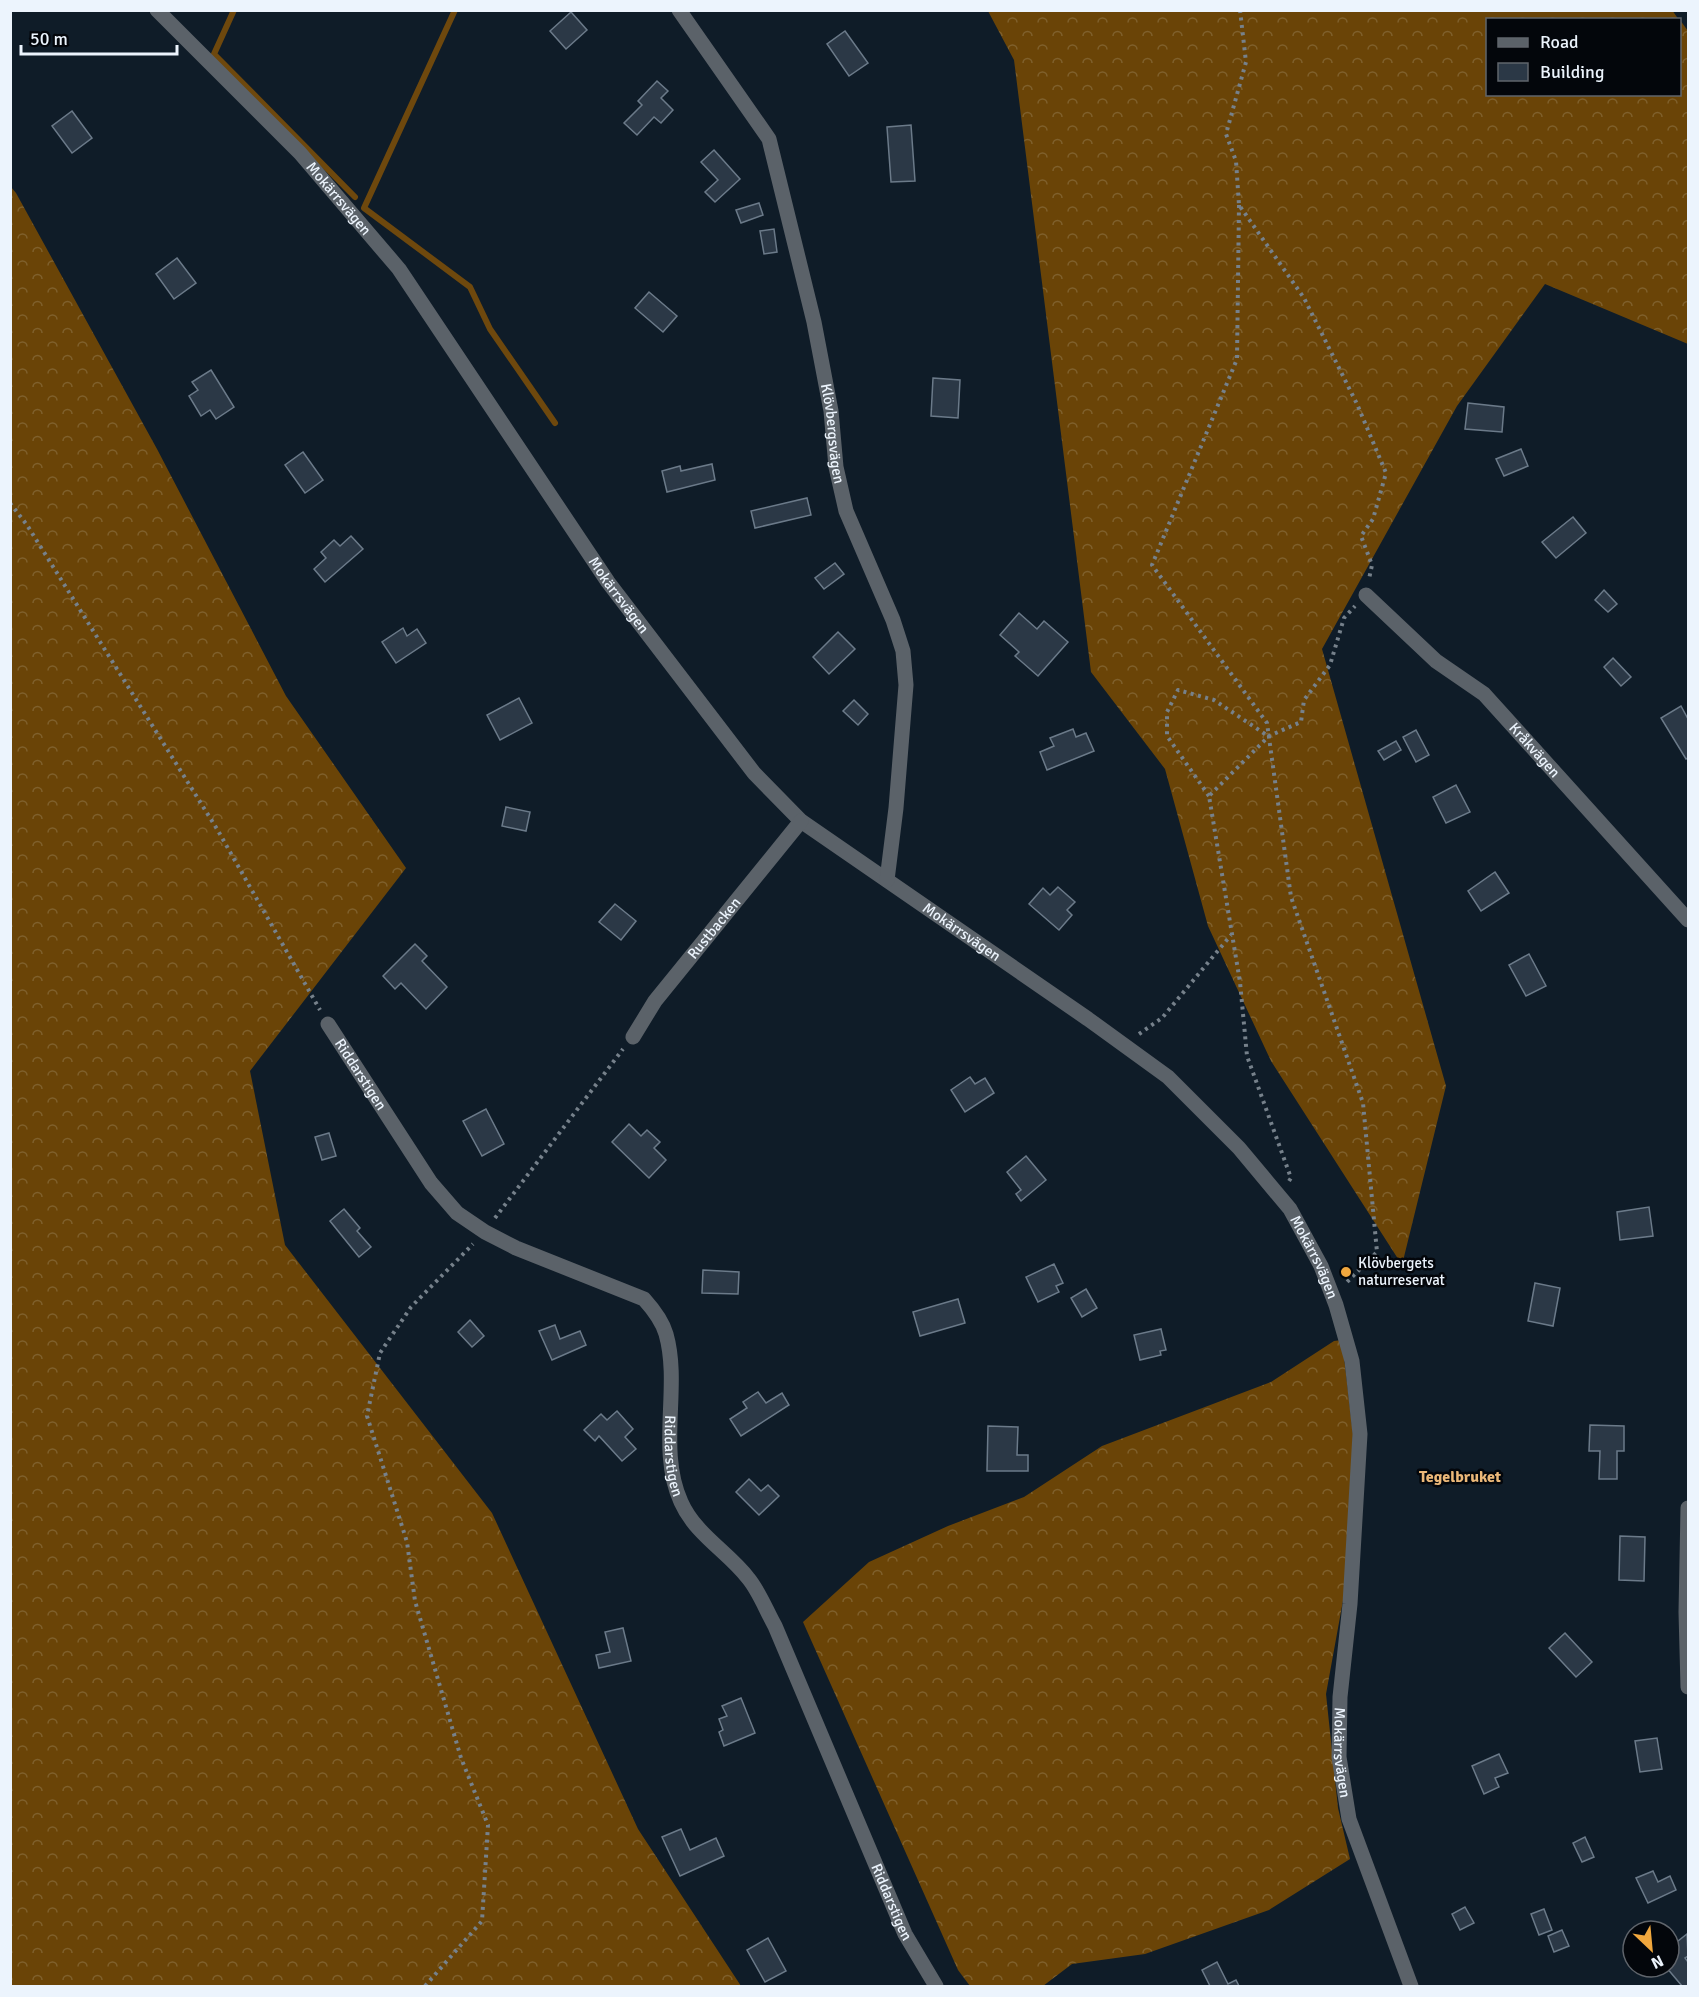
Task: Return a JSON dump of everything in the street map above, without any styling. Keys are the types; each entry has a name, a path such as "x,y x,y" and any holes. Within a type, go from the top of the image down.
{"street":[{"name":"Mokärrsvägen","path":"157,10 300,153 399,269 608,582 740,756 801,821 1124,1044 1168,1077 1239,1148 1278,1195 1305,1234 1332,1296 1352,1362 1360,1434 1350,1604 1340,1697 1339,1757 1349,1819 1411,1986"},
{"name":"Klövbergsvägen","path":"679,10 770,139 814,322 831,411 836,467 846,511 893,620 903,651 906,685 896,808 886,880"},
{"name":"Kråkvägen","path":"1366,594 1436,661 1484,694 1689,920"},
{"name":"Rustbacken","path":"633,1037 655,1001 801,821"},
{"name":"Riddarstigen","path":"328,1024 431,1183 457,1213 485,1232 516,1248 644,1299 656,1314 666,1334 669,1359 670,1454 681,1503 701,1531 749,1578 775,1626 905,1934 936,1986"},
{"path":"1689,1508 1686,1612 1689,1687"}],"path":[{"path":"1240,10 1246,62 1226,134 1236,161 1239,205 1237,359 1152,565 1267,723 1291,897 1363,1103 1377,1252 1332,1296"},
{"path":"1209,796 1269,736 1301,722 1304,700 1330,665 1344,618 1366,594 1372,564 1361,536 1373,519 1386,473 1357,404 1304,298 1239,205"},
{"path":"10,503 27,525 217,829 328,1024"},
{"path":"1269,736 1214,700 1178,690 1167,712 1167,736 1209,796 1240,982 1247,1056 1291,1178 1278,1195"},
{"path":"1124,1044 1162,1018 1232,934"},
{"path":"425,1986 482,1921 488,1825 458,1747 416,1601 407,1542 367,1416 381,1353 411,1307 485,1232 633,1037"}],"green space":[{"path":"1672,10 1678,18 1486,18 1486,96 1681,96 1681,21 1688,31 1688,344 1545,284 1457,406 1322,649 1446,1086 1402,1265 1271,1061 1208,926 1165,769 1091,672 1014,60 988,11"},
{"path":"11,187 157,449 286,696 406,868 250,1071 285,1245 492,1513 638,1829 741,1986 11,1986"},
{"path":"1342,1340 1353,1434 1348,1573 1326,1694 1338,1808 1350,1859 1269,1910 1145,1954 1072,1964 1043,1986 970,1986 958,1970 803,1622 869,1562 948,1526 1024,1497 1102,1446 1271,1382 1334,1341"}],"building":[{"path":"571,12 587,30 566,49 550,31"},
{"path":"845,31 868,63 849,76 827,44"},
{"path":"657,81 668,91 661,98 673,110 661,123 654,117 637,135 624,123 642,105 638,101"},
{"path":"72,111 92,138 72,153 52,126"},
{"path":"911,125 915,181 891,182 887,127"},
{"path":"714,150 740,179 715,202 705,192 718,180 701,162"},
{"path":"759,203 763,215 741,223 736,210"},
{"path":"774,229 777,252 764,254 760,231"},
{"path":"177,258 196,283 174,299 156,274"},
{"path":"649,292 677,316 663,332 635,308"},
{"path":"211,370 234,407 216,419 210,410 201,416 189,396 198,390 192,382"},
{"path":"933,378 960,380 958,418 931,416"},
{"path":"1468,403 1504,407 1502,432 1465,429"},
{"path":"1521,449 1528,466 1504,476 1496,459"},
{"path":"303,452 323,480 305,493 285,465"},
{"path":"712,464 715,480 667,492 662,471 680,466 681,471"},
{"path":"807,498 811,515 755,528 751,511"},
{"path":"1573,517 1586,533 1556,558 1542,542"},
{"path":"351,536 363,549 325,582 314,569 326,558 321,552 334,540 340,546"},
{"path":"835,563 844,574 824,589 815,578"},
{"path":"1604,590 1617,604 1608,612 1595,600"},
{"path":"1019,613 1037,629 1044,621 1068,642 1038,676 1015,656 1019,652 1000,635"},
{"path":"403,628 407,636 417,629 426,643 396,663 382,642"},
{"path":"838,632 855,649 829,674 813,657"},
{"path":"1613,658 1631,677 1621,686 1604,667"},
{"path":"519,698 532,723 500,740 487,715"},
{"path":"854,700 868,714 858,725 843,711"},
{"path":"1681,706 1688,719 1688,758 1686,759 1661,718"},
{"path":"1073,729 1076,737 1086,733 1094,751 1047,770 1040,752 1054,746 1050,738"},
{"path":"1416,730 1429,755 1416,762 1403,737"},
{"path":"1396,741 1401,750 1384,760 1378,751"},
{"path":"1456,785 1470,812 1446,823 1433,797"},
{"path":"506,807 530,812 526,831 502,826"},
{"path":"1495,872 1509,893 1481,911 1468,891"},
{"path":"1058,887 1075,902 1067,910 1072,915 1059,930 1029,904 1043,888 1050,895"},
{"path":"615,904 636,921 621,940 599,922"},
{"path":"415,944 427,956 422,961 447,987 426,1009 401,983 395,989 383,976"},
{"path":"1529,954 1546,986 1526,996 1509,965"},
{"path":"970,1077 975,1084 985,1078 994,1093 965,1112 951,1090"},
{"path":"486,1109 504,1144 482,1156 463,1121"},
{"path":"629,1124 641,1136 647,1130 660,1142 654,1148 666,1160 649,1178 612,1142"},
{"path":"329,1133 336,1156 322,1160 315,1137"},
{"path":"1026,1156 1046,1180 1021,1201 1016,1194 1021,1190 1007,1172"},
{"path":"1649,1207 1653,1236 1620,1240 1617,1212"},
{"path":"344,1209 360,1228 357,1231 371,1247 359,1257 330,1221"},
{"path":"1054,1264 1063,1283 1056,1286 1059,1292 1038,1302 1026,1277"},
{"path":"703,1270 739,1272 738,1294 702,1293"},
{"path":"1535,1283 1560,1288 1553,1326 1528,1321"},
{"path":"1086,1289 1097,1308 1082,1317 1071,1298"},
{"path":"958,1299 965,1323 920,1336 913,1312"},
{"path":"470,1320 484,1336 472,1347 458,1332"},
{"path":"555,1325 560,1339 580,1331 586,1345 552,1360 539,1331"},
{"path":"1161,1329 1166,1350 1160,1351 1161,1355 1140,1360 1134,1335"},
{"path":"758,1392 766,1403 782,1393 789,1405 741,1436 730,1419 747,1408 743,1402"},
{"path":"617,1411 633,1429 625,1437 636,1449 622,1461 599,1436 595,1441 584,1430 601,1414 607,1420"},
{"path":"1590,1425 1624,1426 1624,1451 1617,1451 1617,1479 1599,1479 1600,1451 1589,1451"},
{"path":"988,1426 1018,1427 1017,1455 1028,1455 1028,1471 987,1471"},
{"path":"749,1479 761,1491 768,1485 779,1496 759,1515 736,1492"},
{"path":"1620,1536 1645,1537 1644,1581 1619,1580"},
{"path":"623,1628 631,1661 599,1668 596,1655 610,1652 605,1632"},
{"path":"1565,1633 1592,1662 1576,1677 1549,1648"},
{"path":"741,1698 755,1733 724,1746 719,1732 723,1730 719,1719 727,1716 722,1706"},
{"path":"1657,1738 1662,1769 1640,1772 1635,1741"},
{"path":"1499,1754 1508,1773 1495,1778 1499,1787 1484,1794 1472,1766"},
{"path":"681,1829 690,1850 716,1838 724,1856 680,1876 662,1837"},
{"path":"1585,1837 1594,1857 1582,1862 1573,1843"},
{"path":"1653,1871 1658,1882 1670,1876 1676,1890 1648,1903 1636,1878"},
{"path":"1465,1907 1474,1923 1460,1930 1452,1914"},
{"path":"1544,1909 1552,1930 1539,1935 1531,1914"},
{"path":"1562,1930 1569,1946 1554,1952 1548,1936"},
{"path":"1687,1934 1688,1956 1685,1958 1688,1962 1688,1986 1682,1986 1676,1979 1681,1979 1681,1939"},
{"path":"768,1938 786,1971 765,1982 747,1950"},
{"path":"1217,1962 1228,1984 1236,1980 1239,1986 1210,1986 1202,1970"}],"waterway":[{"path":"234,10 214,54 355,197"},
{"path":"455,10 364,208 470,287 490,329 555,423"}],"place":[{"name":"Klövbergets naturreservat","path":"1346,1272"}],"district":[{"name":"Tegelbruket","path":"1460,1476"}]}
